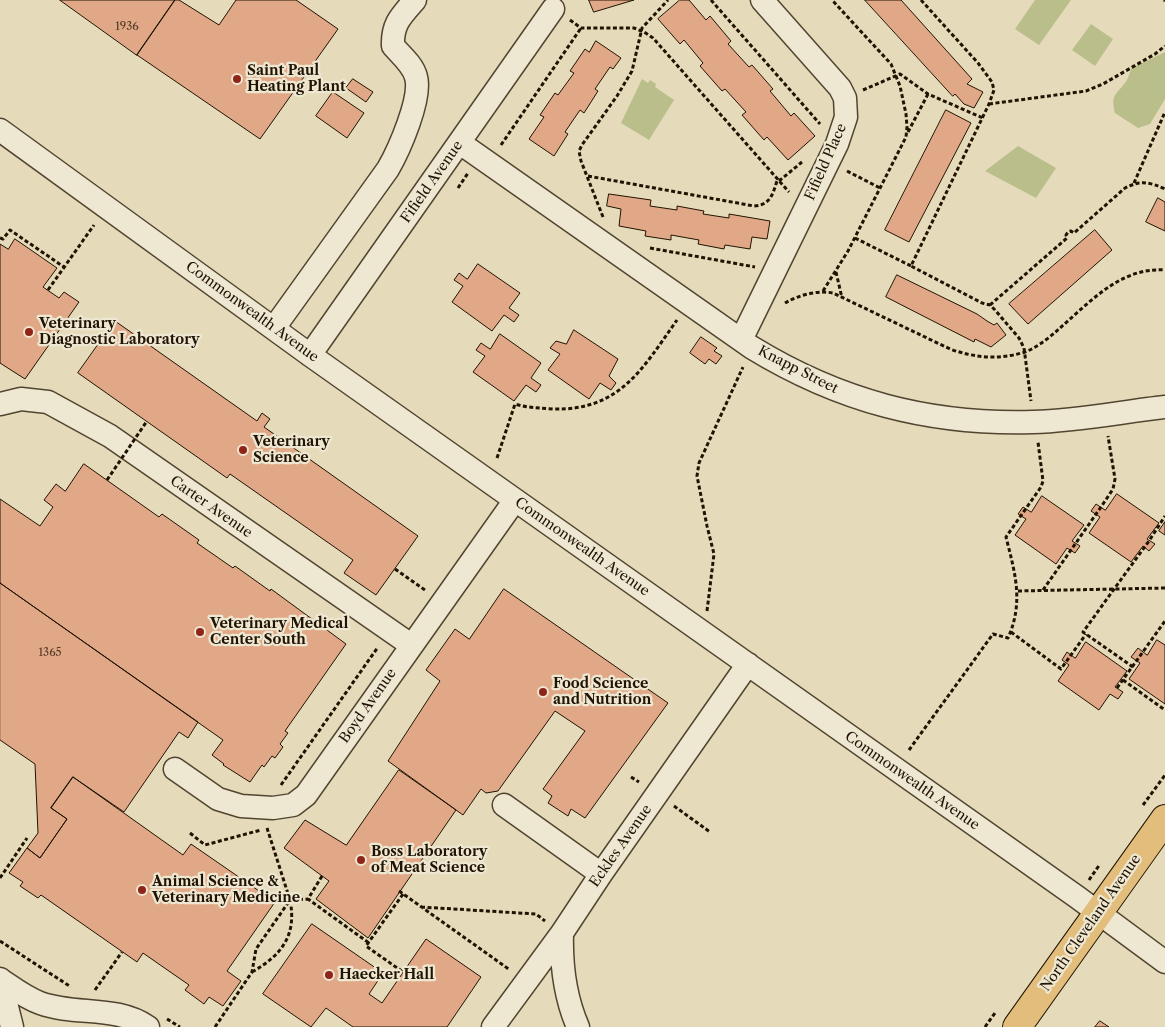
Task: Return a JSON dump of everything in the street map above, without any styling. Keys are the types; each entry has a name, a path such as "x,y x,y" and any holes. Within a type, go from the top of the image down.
{"main road":[{"name":"North Cleveland Avenue","path":"1017,1027 1165,819"}],"street":[{"path":"274,328 399,151 418,87 416,76 410,64 394,46 393,34 400,17 415,0"},
{"path":"762,0 840,88 845,98"},
{"name":"Fifield Avenue","path":"310,355 553,8"},
{"name":"Fifield Place","path":"741,340 837,144 846,117 845,98"},
{"name":"Commonwealth Avenue","path":"0,130 310,355 748,664 1165,962"},
{"name":"Knapp Street","path":"460,143 741,340 777,363 816,382 884,406 926,416 988,422 1035,422 1165,407"},
{"name":"Carter Avenue","path":"0,404 21,399 48,402 110,436 411,645"},
{"name":"Boyd Avenue","path":"175,769 218,799 241,806 272,808 293,805 306,795 515,500"},
{"name":"Eckles Avenue","path":"493,1027 526,982 555,928 601,874 748,664"},
{"path":"504,806 601,874"},
{"path":"555,928 561,953 563,977 578,1027"},
{"path":"0,980 27,998 41,1004 123,1014 140,1021 157,1022"},
{"path":"0,980 12,1027"}],"path":[{"path":"605,220 580,161 579,151 617,96 632,70 645,24 668,0"},
{"path":"711,0 820,122 822,128"},
{"path":"832,0 891,64 896,75 906,114 908,127 906,137"},
{"path":"911,266 983,118 994,90 992,82 978,63 921,0"},
{"path":"553,8 581,28 634,28 653,38 779,181 800,165 806,156"},
{"path":"458,188 473,166 496,152 581,28"},
{"path":"989,104 1086,90 1103,84 1155,54 1165,46"},
{"path":"845,98 900,74 928,94 983,118"},
{"path":"822,291 855,238 928,94"},
{"path":"1134,183 1165,112"},
{"path":"587,175 754,206 766,204 774,192 778,178"},
{"path":"990,305 1067,238 1068,232 1074,233 1125,188 1134,183 1152,183 1165,188"},
{"path":"48,290 94,224"},
{"path":"0,238 3,240 10,230 64,267"},
{"path":"855,238 982,303 990,305 1014,332 1024,348 1043,480 1041,487 1006,537 1018,591 1011,632 1008,638 993,634 909,750"},
{"path":"646,247 775,271"},
{"path":"835,272 842,298"},
{"path":"792,299 803,296"},
{"path":"497,458 515,404 527,408 567,409 591,404 612,396 634,378 652,356 688,303"},
{"path":"1042,590 1115,484 1105,415"},
{"path":"107,480 147,422"},
{"path":"1132,667 1083,632 1150,541 1165,516"},
{"path":"395,569 442,602"},
{"path":"1018,591 1165,588"},
{"path":"1117,688 1165,621"},
{"path":"1011,632 1061,668 1086,634"},
{"path":"277,790 383,641"},
{"path":"1123,680 1165,710"},
{"path":"667,802 710,832"},
{"path":"252,972 268,963 282,948 292,925 293,912 290,900 266,824"},
{"path":"0,878 27,838"},
{"path":"0,869 4,872"},
{"path":"308,899 322,876"},
{"path":"399,891 526,982"},
{"path":"403,894 366,946 403,972"},
{"path":"290,900 308,899 368,943"},
{"path":"215,1027 252,972 256,949 290,900"},
{"path":"421,907 536,914 555,928"},
{"path":"0,941 73,988"},
{"path":"91,995 122,952"},
{"path":"157,1022 180,1027"}],"green space":[{"path":"1035,0 1071,0 1039,45 1015,29"},
{"path":"1091,24 1113,39 1095,66 1072,50"},
{"path":"1165,52 1165,99 1150,124 1138,128 1115,113 1113,102 1115,95 1127,80 1132,68"},
{"path":"642,79 648,83 650,80 656,84 655,87 674,100 649,140 621,123"},
{"path":"1018,146 1056,168 1036,198 985,171"}],"building":[{"path":"60,0 175,0 137,55"},
{"name":"Saint Paul Heating Plant","path":"175,0 179,0 219,25 236,0 296,0 338,29 260,139 137,55"},
{"path":"589,0 634,0 594,12"},
{"path":"680,0 689,0 706,20 710,16 731,41 728,44 749,67 752,65 773,89 770,91 791,116 794,113 815,136 788,160 767,137 764,140 742,115 746,112 725,89 722,91 700,66 703,63 684,40 680,44 658,19"},
{"path":"865,0 901,0 972,79 967,84 983,92 974,108 964,104 955,94 953,96"},
{"path":"596,41 621,58 613,69 610,67 595,89 598,91 584,113 580,110 565,132 568,134 554,156 529,139 544,117 540,115 555,93 558,95 574,73 570,71 585,49 589,52"},
{"path":"353,79 373,92 366,102 346,88"},
{"path":"333,92 364,113 347,138 316,116"},
{"path":"946,110 971,123 909,242 885,230"},
{"path":"609,194 651,200 650,206 677,210 677,206 704,211 703,214 729,218 729,214 770,221 767,239 752,237 750,249 725,245 724,249 698,244 699,240 671,235 671,240 645,236 646,231 619,226 621,209 607,206"},
{"path":"1158,198 1165,202 1165,231 1146,222"},
{"path":"1095,230 1112,250 1028,324 1009,304"},
{"name":"Veterinary Diagnostic Laboratory","path":"15,239 57,268 43,287 59,298 64,292 79,302 25,379 0,363 0,244 8,249"},
{"path":"478,264 520,293 509,308 519,315 514,322 504,315 492,331 452,302 463,286 454,280 459,273 467,279"},
{"path":"897,275 977,314 994,325 997,323 1006,335 991,347 975,339 974,342 886,297"},
{"name":"Veterinary Science","path":"115,321 257,421 262,413 270,419 264,427 418,536 376,595 344,573 353,560 230,474 227,478 78,373"},
{"path":"574,330 618,359 609,376 616,383 611,390 600,383 589,399 548,370 560,354 550,348 556,341 566,344"},
{"path":"500,334 541,363 531,378 541,385 536,392 526,385 514,401 473,372 485,356 476,350 481,343 490,349"},
{"path":"701,337 717,348 714,351 722,356 716,364 709,359 705,364 690,353"},
{"name":"Veterinary Medical Center South","path":"84,464 159,517 162,514 199,540 197,543 233,568 235,566 270,591 271,589 346,644 285,731 288,733 280,744 283,747 275,758 272,756 264,767 262,765 250,782 223,765 212,755 223,740 0,583 0,499 40,526 53,507 44,500 56,484 65,491"},
{"path":"1117,494 1159,523 1147,539 1155,544 1149,551 1143,546 1131,562 1089,533 1100,517 1091,511 1096,504 1105,510"},
{"path":"1042,496 1084,525 1072,541 1080,546 1075,553 1067,548 1056,564 1015,535 1026,519 1018,514 1023,507 1031,512"},
{"path":"1165,522 1165,535 1159,531"},
{"path":"0,583 198,722 188,738 179,732 124,812 73,777 51,808 67,819 40,858 27,848 38,833 35,764 0,740"},
{"name":"Food Science and Nutrition","path":"504,589 668,703 585,818 571,809 568,816 548,803 552,796 543,789 585,731 555,711 498,791 486,793 481,789 463,815 388,761 440,681 426,670 455,629 469,639"},
{"path":"1157,640 1165,645 1165,704 1129,679 1140,663 1131,657 1138,648 1147,655"},
{"path":"1086,642 1127,671 1115,687 1123,692 1118,699 1110,694 1099,710 1058,681 1069,665 1062,660 1067,652 1075,658"},
{"name":"Boss Laboratory of Meat Science","path":"399,770 456,810 368,938 316,899 329,881 284,848 305,820 346,845"},
{"name":"Animal Science & Veterinary Medicine","path":"73,777 183,855 191,844 275,902 227,971 241,981 223,1006 209,997 204,1004 185,990 189,985 143,953 137,962 41,895 38,898 20,886 23,882 9,873 27,848 40,858 67,819 51,808"},
{"name":"Haecker Hall","path":"312,924 383,973 369,994 382,1003 426,939 481,977 447,1027 353,1027 326,1008 311,1027 263,994"},
{"path":"1100,1021 1109,1027 1095,1027"}],"place":[{"name":"Saint Paul Heating Plant","path":"237,79"},
{"name":"Veterinary Diagnostic Laboratory","path":"29,332"},
{"name":"Veterinary Science","path":"243,450"},
{"name":"Veterinary Medical Center South","path":"200,632"},
{"name":"Food Science and Nutrition","path":"543,692"},
{"name":"Boss Laboratory of Meat Science","path":"361,860"},
{"name":"Animal Science & Veterinary Medicine","path":"142,890"},
{"name":"Haecker Hall","path":"329,975"}]}
